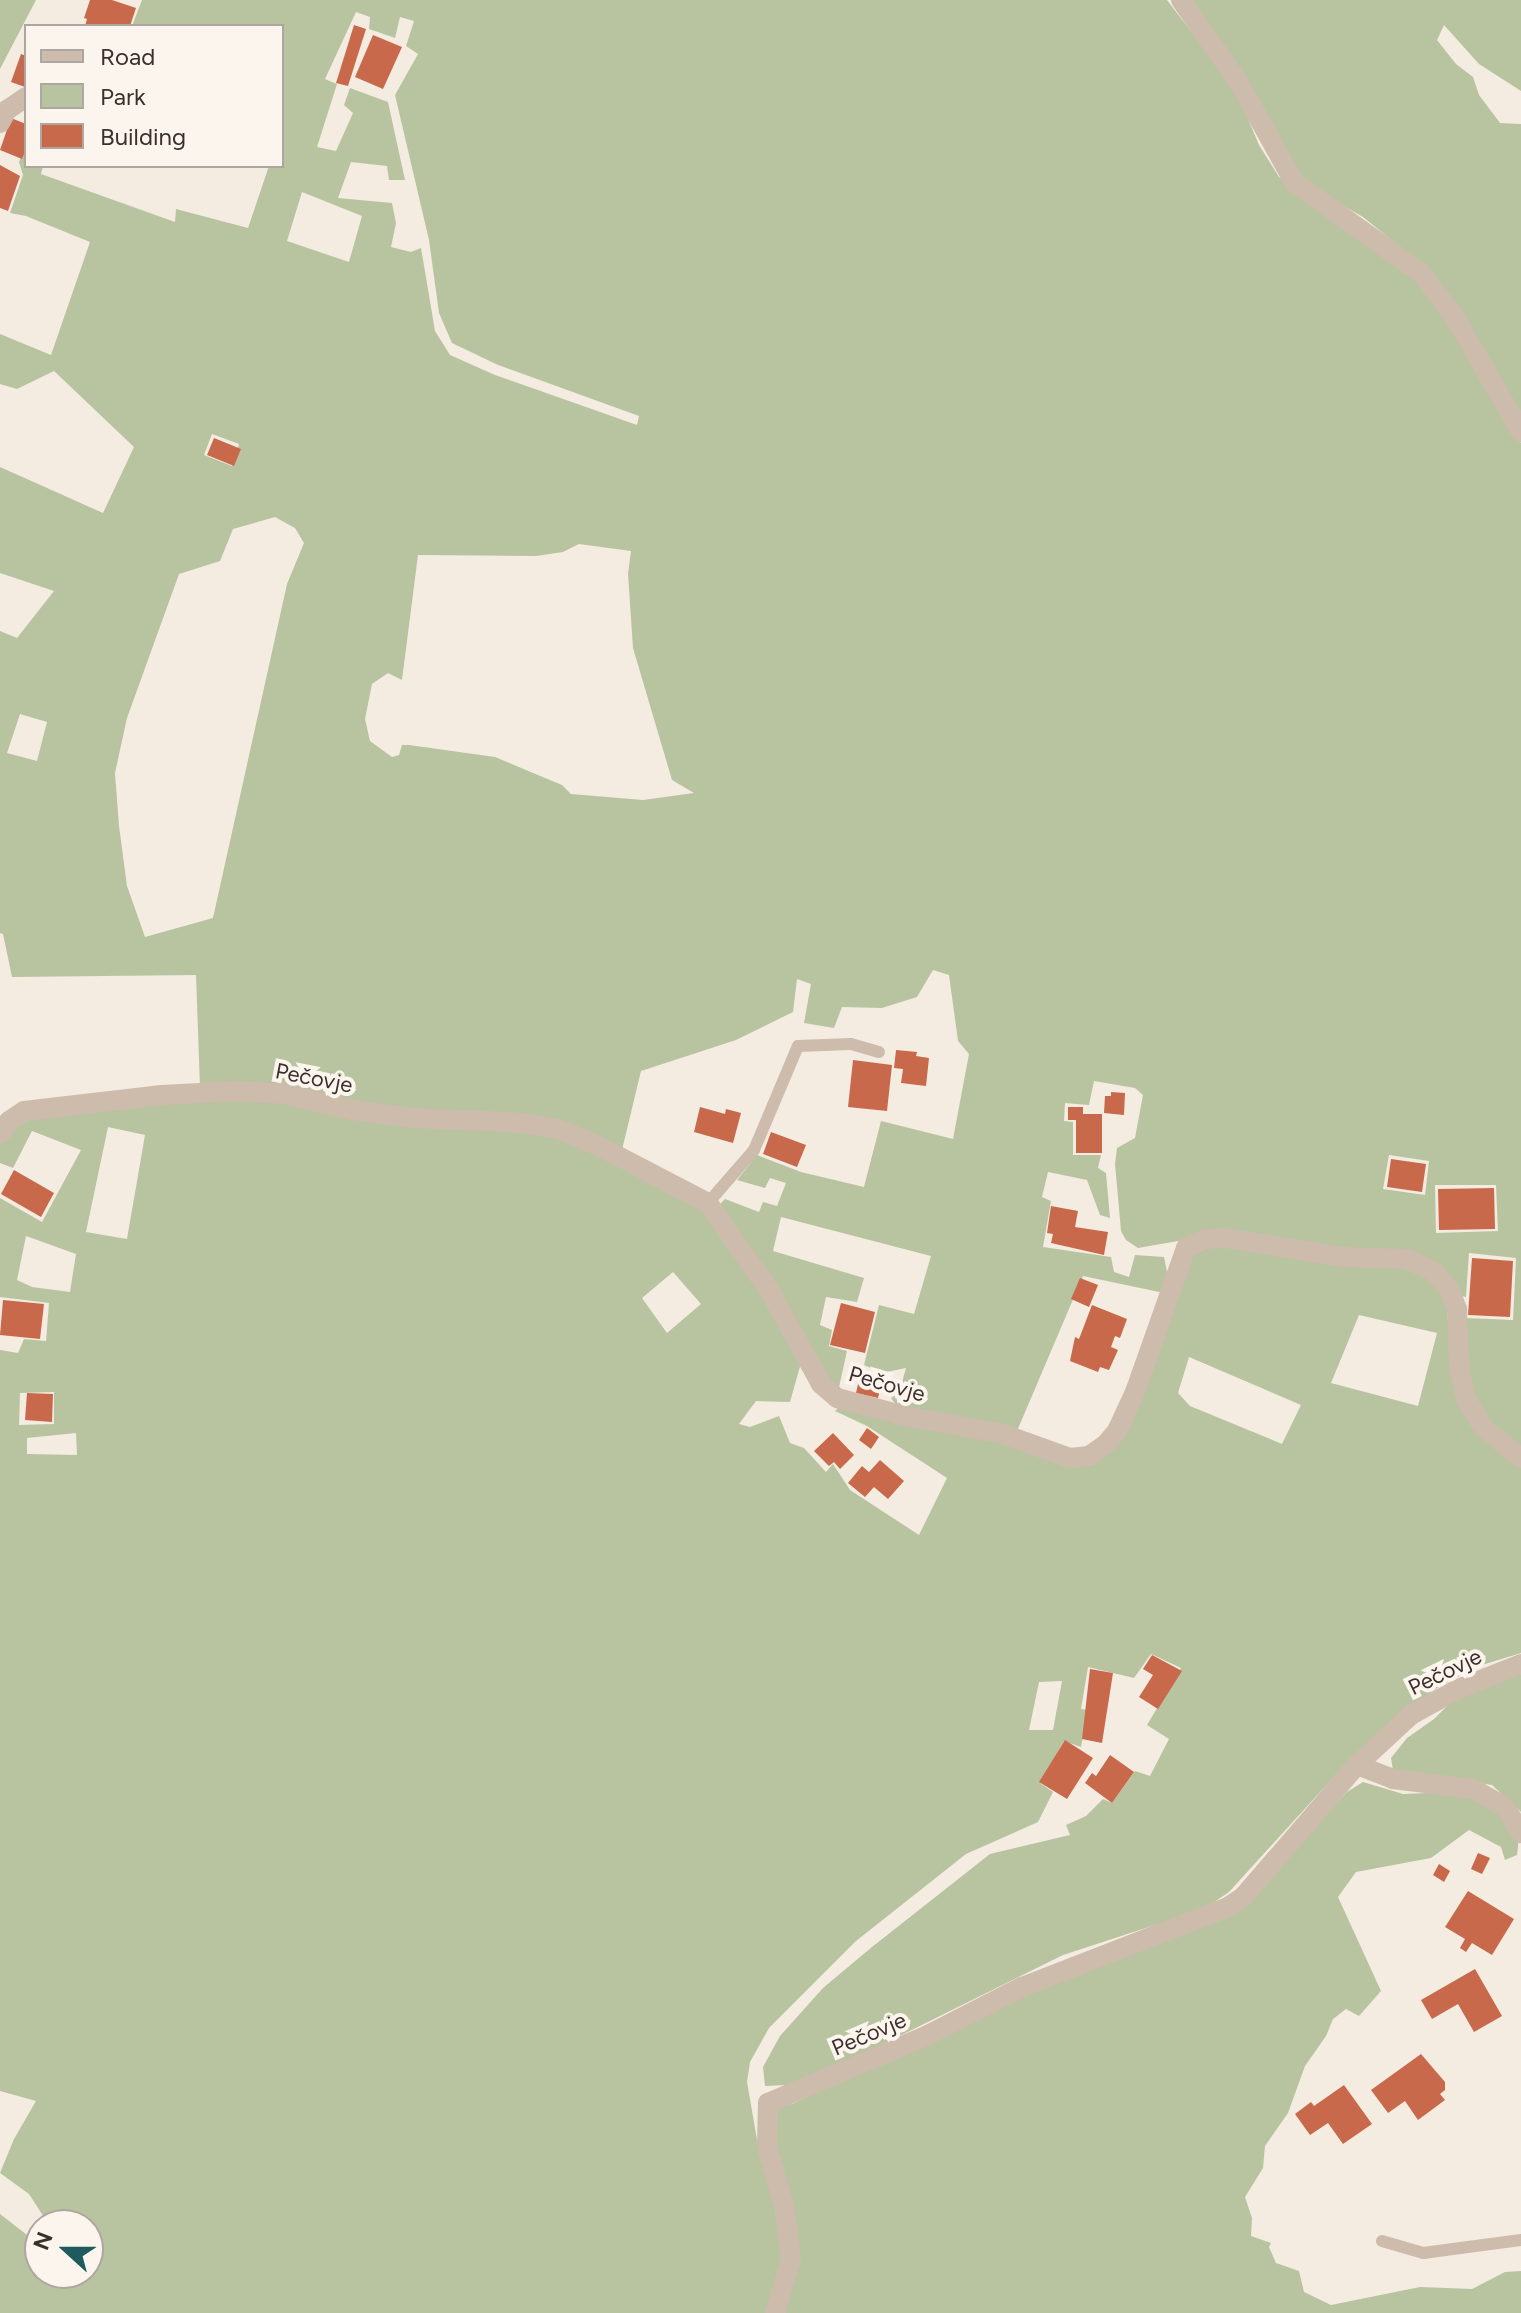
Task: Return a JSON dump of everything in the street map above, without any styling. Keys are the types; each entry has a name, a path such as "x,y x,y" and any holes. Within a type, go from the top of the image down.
{"street":[{"path":"1181,0 1239,83 1294,182 1421,273 1454,316 1521,432"},
{"path":"0,123 7,110 24,98"},
{"name":"Pečovje","path":"0,1134 9,1121 24,1111 239,1091 284,1094 383,1114 523,1123 558,1129 597,1145 708,1203 769,1290 821,1384 837,1398 909,1417 1000,1433 1070,1458 1089,1456 1117,1431 1135,1392 1186,1248 1205,1239 1225,1238 1342,1257 1406,1259 1433,1271 1449,1289 1457,1309 1459,1368 1466,1399 1483,1427 1521,1458"},
{"name":"Pečovje","path":"775,2313 791,2259 784,2206 767,2147 768,2103 928,2035 1022,1987 1228,1907 1243,1897 1357,1765 1411,1715 1458,1689 1521,1664"},
{"path":"1357,1765 1393,1779 1473,1789 1505,1807 1521,1833"}],"lane":[{"path":"708,1203 754,1150 798,1046 851,1044 879,1052"},
{"path":"1382,2241 1423,2253 1521,2240"}],"green space":[{"path":"0,0 36,0 0,69"},
{"path":"142,0 1167,0 1236,90 1259,145 1279,177 1409,269 1451,322 1521,443 1521,1449 1491,1427 1471,1398 1465,1318 1513,1320 1516,1258 1469,1253 1466,1297 1461,1296 1445,1271 1184,1240 1138,1248 1126,1240 1121,1231 1115,1164 1117,1148 1135,1138 1143,1095 1135,1088 1094,1081 1089,1105 1065,1103 1064,1121 1073,1122 1073,1155 1101,1155 1098,1168 1106,1173 1110,1218 1100,1215 1087,1180 1048,1172 1042,1197 1051,1201 1043,1247 1111,1257 1114,1272 1129,1277 1135,1255 1164,1257 1168,1277 1164,1293 1083,1276 1017,1431 897,1406 891,1398 899,1393 906,1368 882,1373 864,1365 879,1305 914,1314 931,1256 781,1217 773,1251 864,1278 857,1302 826,1297 820,1325 832,1330 829,1346 847,1351 839,1387 834,1387 719,1205 725,1199 759,1212 763,1202 777,1206 786,1183 770,1178 765,1188 737,1180 757,1155 801,1172 864,1187 881,1121 953,1139 969,1054 958,1041 949,975 933,970 917,997 882,1008 842,1007 834,1028 804,1023 811,984 797,979 793,1012 736,1040 641,1071 622,1150 497,1117 200,1087 196,975 12,977 3,934 0,933 0,631 17,638 54,591 0,573 0,467 103,513 134,447 54,371 17,389 0,384 0,334 51,355 90,242 26,216 10,213 23,175 19,162 24,150 24,168 42,168 41,174 175,222 176,209 248,228 268,168 284,168 284,24 133,24","holes":["356,12 370,17 369,29 395,38 400,17 414,21 406,46 418,54 395,95 429,240 439,313 452,343 498,365 639,416 637,425 495,375 450,355 435,331 421,248 411,252 391,247 396,223 392,203 338,198 351,162 387,166 389,180 405,180 388,102 350,88 344,105 353,113 336,151 317,147 337,84 325,79","302,192 362,216 349,262 287,241","212,434 239,444 232,466 204,455","275,517 295,528 304,543 287,584 213,918 145,937 127,886 115,773 127,718 179,574 220,561 233,529","579,544 631,551 628,574 633,648 672,780 694,793 643,800 571,794 562,785 495,757 409,745 402,745 399,755 392,757 370,741 365,719 372,684 388,673 402,680 418,555 536,556 563,552","20,714 47,722 37,761 7,753","1389,1155 1429,1161 1425,1195 1383,1189","1435,1185 1496,1185 1498,1231 1436,1233"]},
{"path":"1188,0 1521,0 1521,91 1479,64 1444,25 1437,40 1456,64 1473,77 1479,95 1500,123 1521,124 1521,413 1426,268 1363,217 1307,185"},
{"path":"251,1096 572,1138 706,1211 751,1273 801,1363 790,1402 756,1401 739,1424 750,1427 779,1416 790,1443 804,1448 826,1472 833,1464 850,1490 919,1535 947,1478 867,1426 835,1411 841,1405 1100,1457 1188,1258 1218,1243 1392,1264 1433,1279 1446,1300 1453,1371 1521,1464 1521,1653 1482,1665 1440,1686 1398,1716 1342,1768 1229,1892 1204,1909 1063,1955 833,2069 787,2085 765,2086 763,2067 780,2036 823,1988 872,1947 990,1854 1070,1835 1066,1825 1086,1816 1103,1799 1112,1803 1135,1771 1150,1776 1169,1739 1147,1725 1181,1668 1151,1654 1134,1678 1088,1667 1081,1709 1088,1710 1081,1747 1064,1741 1040,1783 1053,1792 1038,1822 966,1854 856,1941 769,2028 750,2062 747,2082 759,2151 783,2223 787,2262 765,2313 0,2313 0,2214 24,2233 24,2289 104,2289 104,2209 39,2209 29,2194 0,2173 14,2139 36,2101 0,2091 0,1350 18,1353 24,1339 46,1341 49,1303 0,1297 0,1198 42,1222 81,1150 32,1131 13,1168 0,1163 0,1143 27,1115","holes":["108,1127 145,1135 127,1239 86,1232","26,1236 76,1254 70,1292 32,1287 17,1280","673,1272 701,1304 667,1333 642,1298","1359,1315 1437,1333 1418,1406 1331,1383","1189,1357 1301,1405 1282,1444 1190,1406 1178,1393","54,1392 54,1424 19,1425 20,1393","76,1433 77,1455 27,1454 27,1438","1062,1681 1053,1730 1029,1730 1039,1682"]},
{"path":"1521,1673 1521,1812 1492,1785 1393,1770 1391,1758 1407,1738 1434,1719 1460,1693"},
{"path":"1363,1782 1403,1794 1453,1792 1486,1800 1519,1837 1517,1855 1505,1860 1501,1847 1469,1830 1431,1858 1356,1872 1338,1897 1381,1991 1359,2016 1346,2009 1333,2019 1326,2036 1305,2066 1288,2113 1265,2146 1263,2168 1245,2197 1252,2218 1251,2236 1271,2243 1269,2247 1276,2263 1299,2271 1304,2292 1331,2305 1420,2287 1472,2289 1505,2272 1521,2271 1521,2313 780,2313 797,2271 777,2148 776,2107 792,2104 1024,1994 1241,1908 1347,1792"}],"building":[{"path":"90,0 112,0 136,8 131,24 86,24 87,19 84,18"},
{"path":"354,25 366,29 348,86 336,83"},
{"path":"373,35 402,47 383,89 355,77"},
{"path":"21,54 24,55 24,87 11,82"},
{"path":"11,118 24,123 22,159 0,150"},
{"path":"0,165 20,176 8,211 0,208"},
{"path":"214,438 241,449 234,466 207,455"},
{"path":"896,1050 917,1052 916,1056 929,1058 926,1086 901,1083 903,1069 894,1068"},
{"path":"853,1060 892,1065 887,1111 848,1107"},
{"path":"1111,1092 1125,1093 1124,1115 1104,1113 1105,1096 1111,1096"},
{"path":"700,1107 725,1114 726,1109 741,1113 733,1143 694,1132"},
{"path":"1068,1107 1083,1107 1083,1114 1102,1114 1102,1153 1076,1153 1076,1120 1068,1120"},
{"path":"771,1132 806,1145 797,1167 763,1154"},
{"path":"1391,1159 1426,1164 1422,1192 1387,1187"},
{"path":"14,1170 54,1193 41,1217 1,1194"},
{"path":"1494,1188 1495,1229 1439,1230 1438,1189"},
{"path":"1051,1206 1078,1211 1075,1227 1108,1232 1104,1255 1051,1243 1053,1234 1047,1233"},
{"path":"1472,1258 1513,1261 1510,1317 1468,1315"},
{"path":"1080,1278 1098,1285 1089,1307 1071,1299"},
{"path":"3,1300 44,1304 40,1339 0,1335"},
{"path":"841,1303 875,1312 865,1353 830,1345"},
{"path":"1092,1305 1127,1319 1120,1338 1115,1336 1111,1347 1118,1350 1109,1370 1100,1367 1098,1372 1070,1361 1075,1337 1079,1339"},
{"path":"861,1371 883,1376 878,1398 856,1393"},
{"path":"27,1393 53,1394 52,1422 25,1420"},
{"path":"867,1428 879,1437 871,1449 859,1440"},
{"path":"833,1433 854,1455 840,1469 834,1462 829,1466 814,1451"},
{"path":"880,1460 904,1481 888,1499 874,1487 865,1497 848,1483 862,1466 869,1472"},
{"path":"1152,1655 1182,1671 1158,1709 1139,1697 1153,1675 1143,1669"},
{"path":"1090,1669 1113,1673 1102,1743 1082,1739"},
{"path":"1065,1740 1093,1758 1067,1799 1039,1782"},
{"path":"1110,1755 1134,1772 1112,1803 1085,1783 1092,1773 1096,1776"},
{"path":"1478,1853 1490,1858 1482,1874 1471,1869"},
{"path":"1439,1864 1450,1871 1444,1882 1433,1875"},
{"path":"1468,1891 1514,1919 1492,1955 1472,1943 1466,1952 1460,1948 1465,1939 1445,1927"},
{"path":"1475,1969 1502,2016 1474,2032 1458,2004 1432,2019 1421,2000"},
{"path":"1421,2054 1445,2082 1445,2090 1440,2094 1445,2100 1418,2120 1405,2101 1388,2113 1371,2090"},
{"path":"1344,2085 1372,2124 1343,2144 1328,2123 1310,2135 1295,2114 1311,2102 1314,2106"}]}
